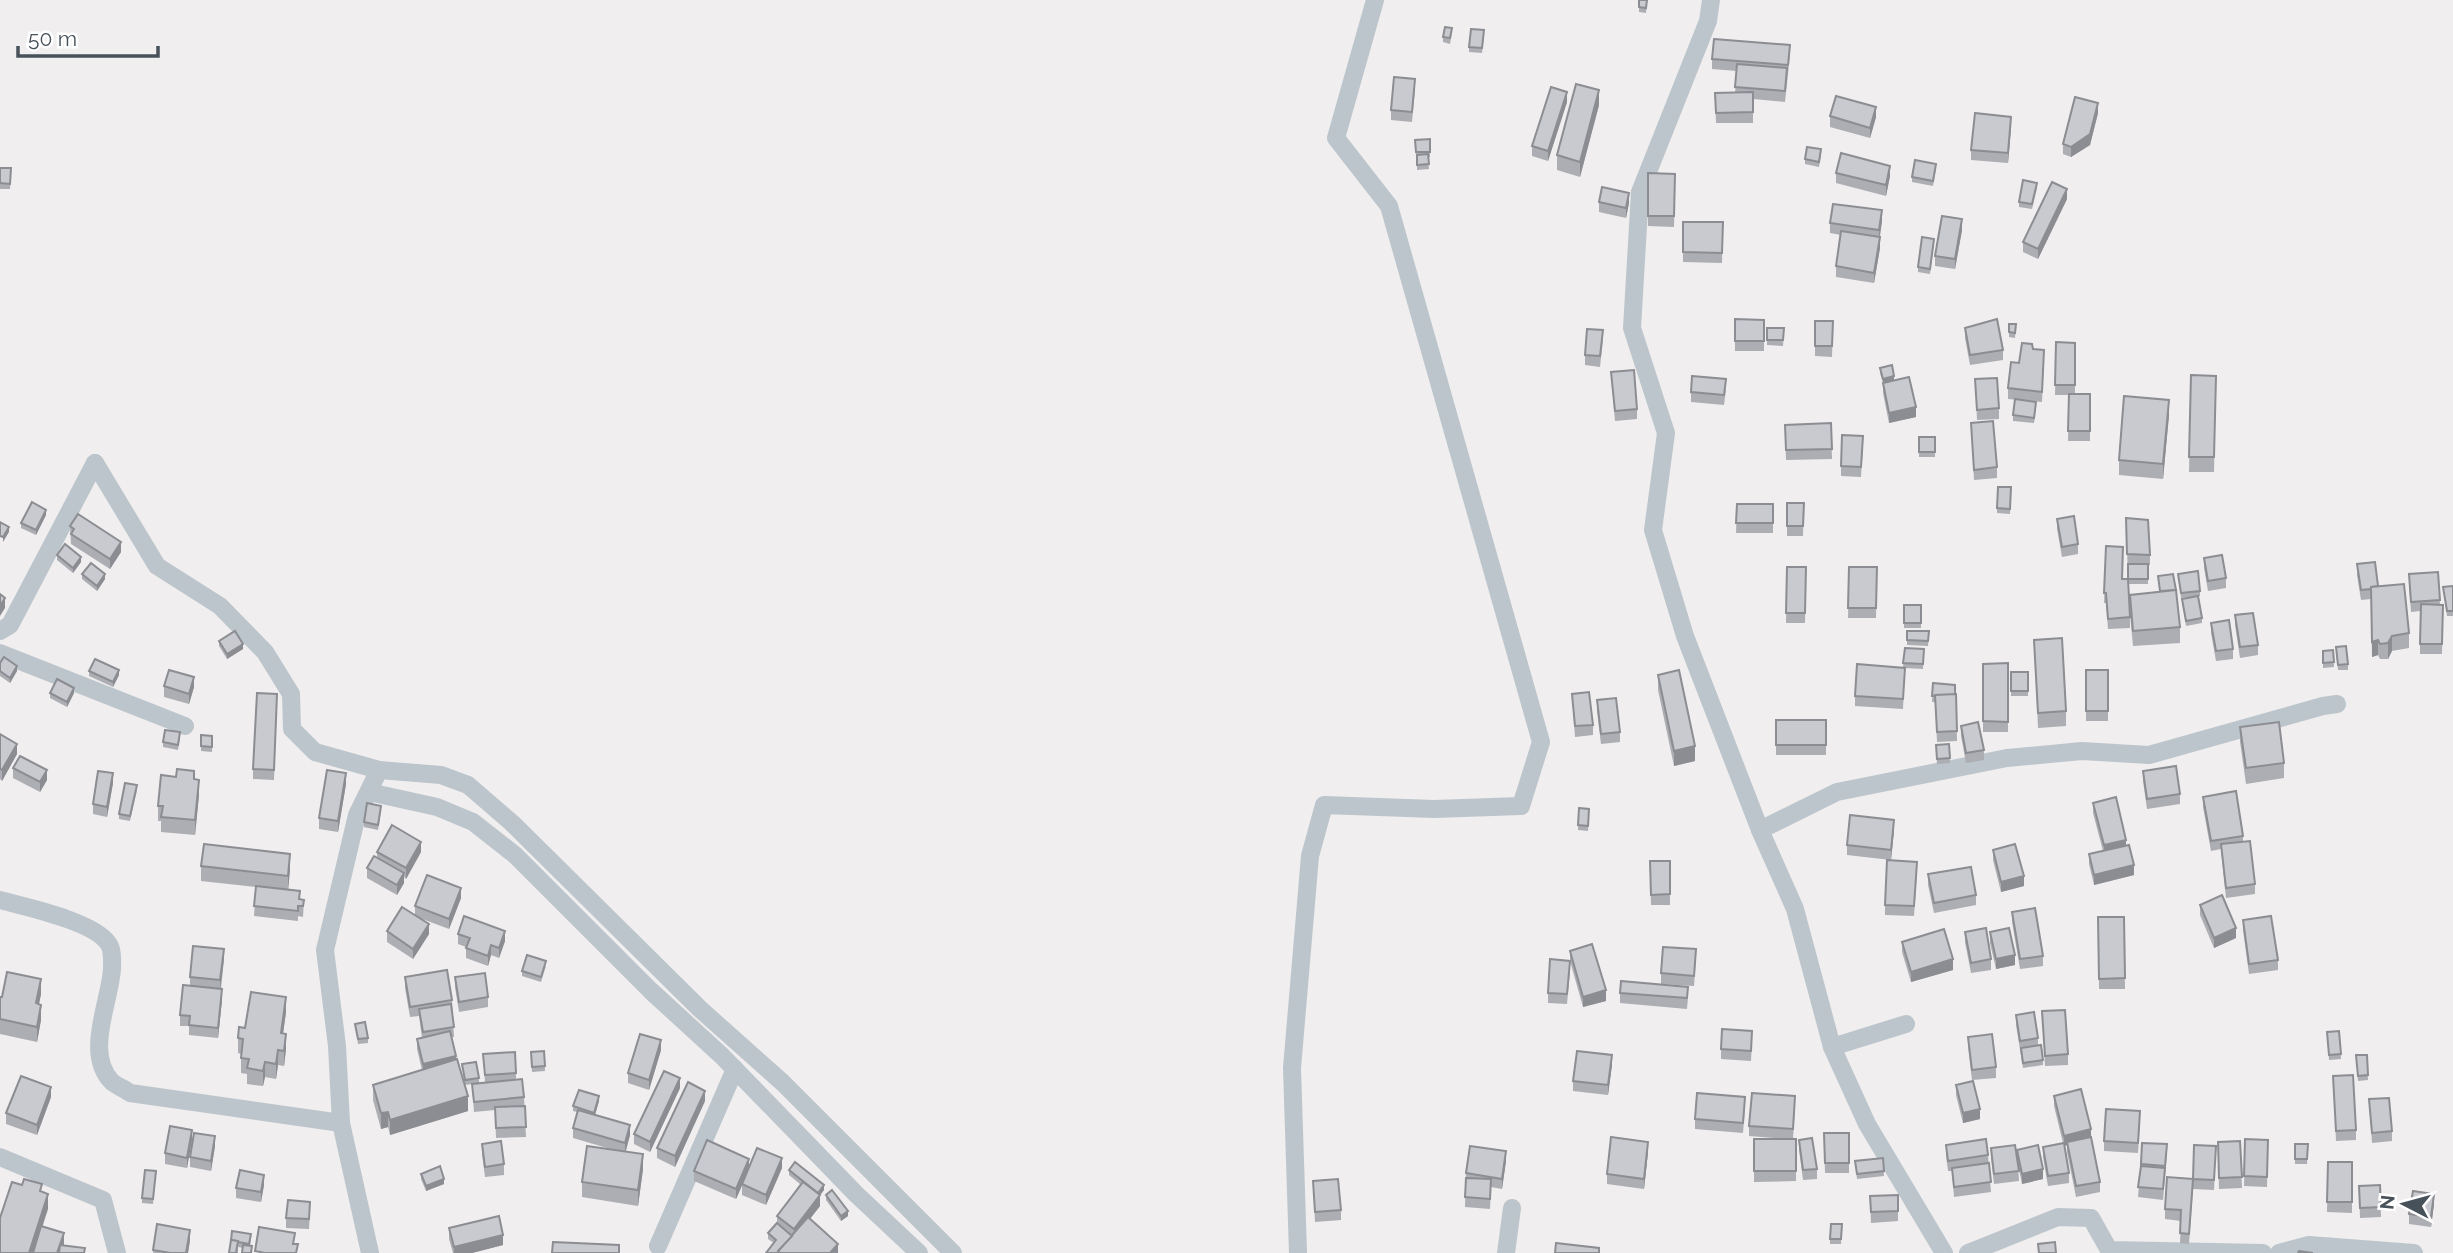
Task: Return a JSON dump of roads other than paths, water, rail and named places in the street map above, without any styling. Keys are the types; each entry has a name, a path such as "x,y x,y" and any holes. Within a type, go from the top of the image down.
{"street":[{"path":"1298,1253 1292,1068 1310,856 1324,805 1434,809 1521,806 1541,742 1389,206 1336,138 1375,0"},
{"path":"1711,0 1708,21 1640,192 1632,328 1666,433 1653,530 1685,636 1760,830 1795,909 1832,1047 1867,1124 1944,1253"},
{"path":"0,631 9,625 95,463 157,566 220,606 265,652 291,694 292,729 315,752 379,771 441,775 468,785 512,823 700,1009 783,1083 953,1253"},
{"path":"0,653 186,726"},
{"path":"1760,830 1837,792 2007,758 2081,751 2149,755 2337,704"},
{"path":"370,1253 341,1123 337,1046 325,950 357,815 379,771"},
{"path":"369,792 437,807 472,822 515,855 651,991 734,1069 857,1195 919,1253"},
{"path":"0,900 59,916 95,932 109,943 112,957 111,982 99,1030 102,1066 112,1082 130,1093 341,1123"},
{"path":"1832,1047 1906,1024"},
{"path":"658,1246 734,1069"},
{"path":"0,1157 103,1200 117,1253"},
{"path":"1506,1253 1512,1208"},
{"path":"1968,1253 2058,1217 2091,1218 2109,1250 2263,1253"},
{"path":"2279,1253 2309,1245 2414,1253"}]}
